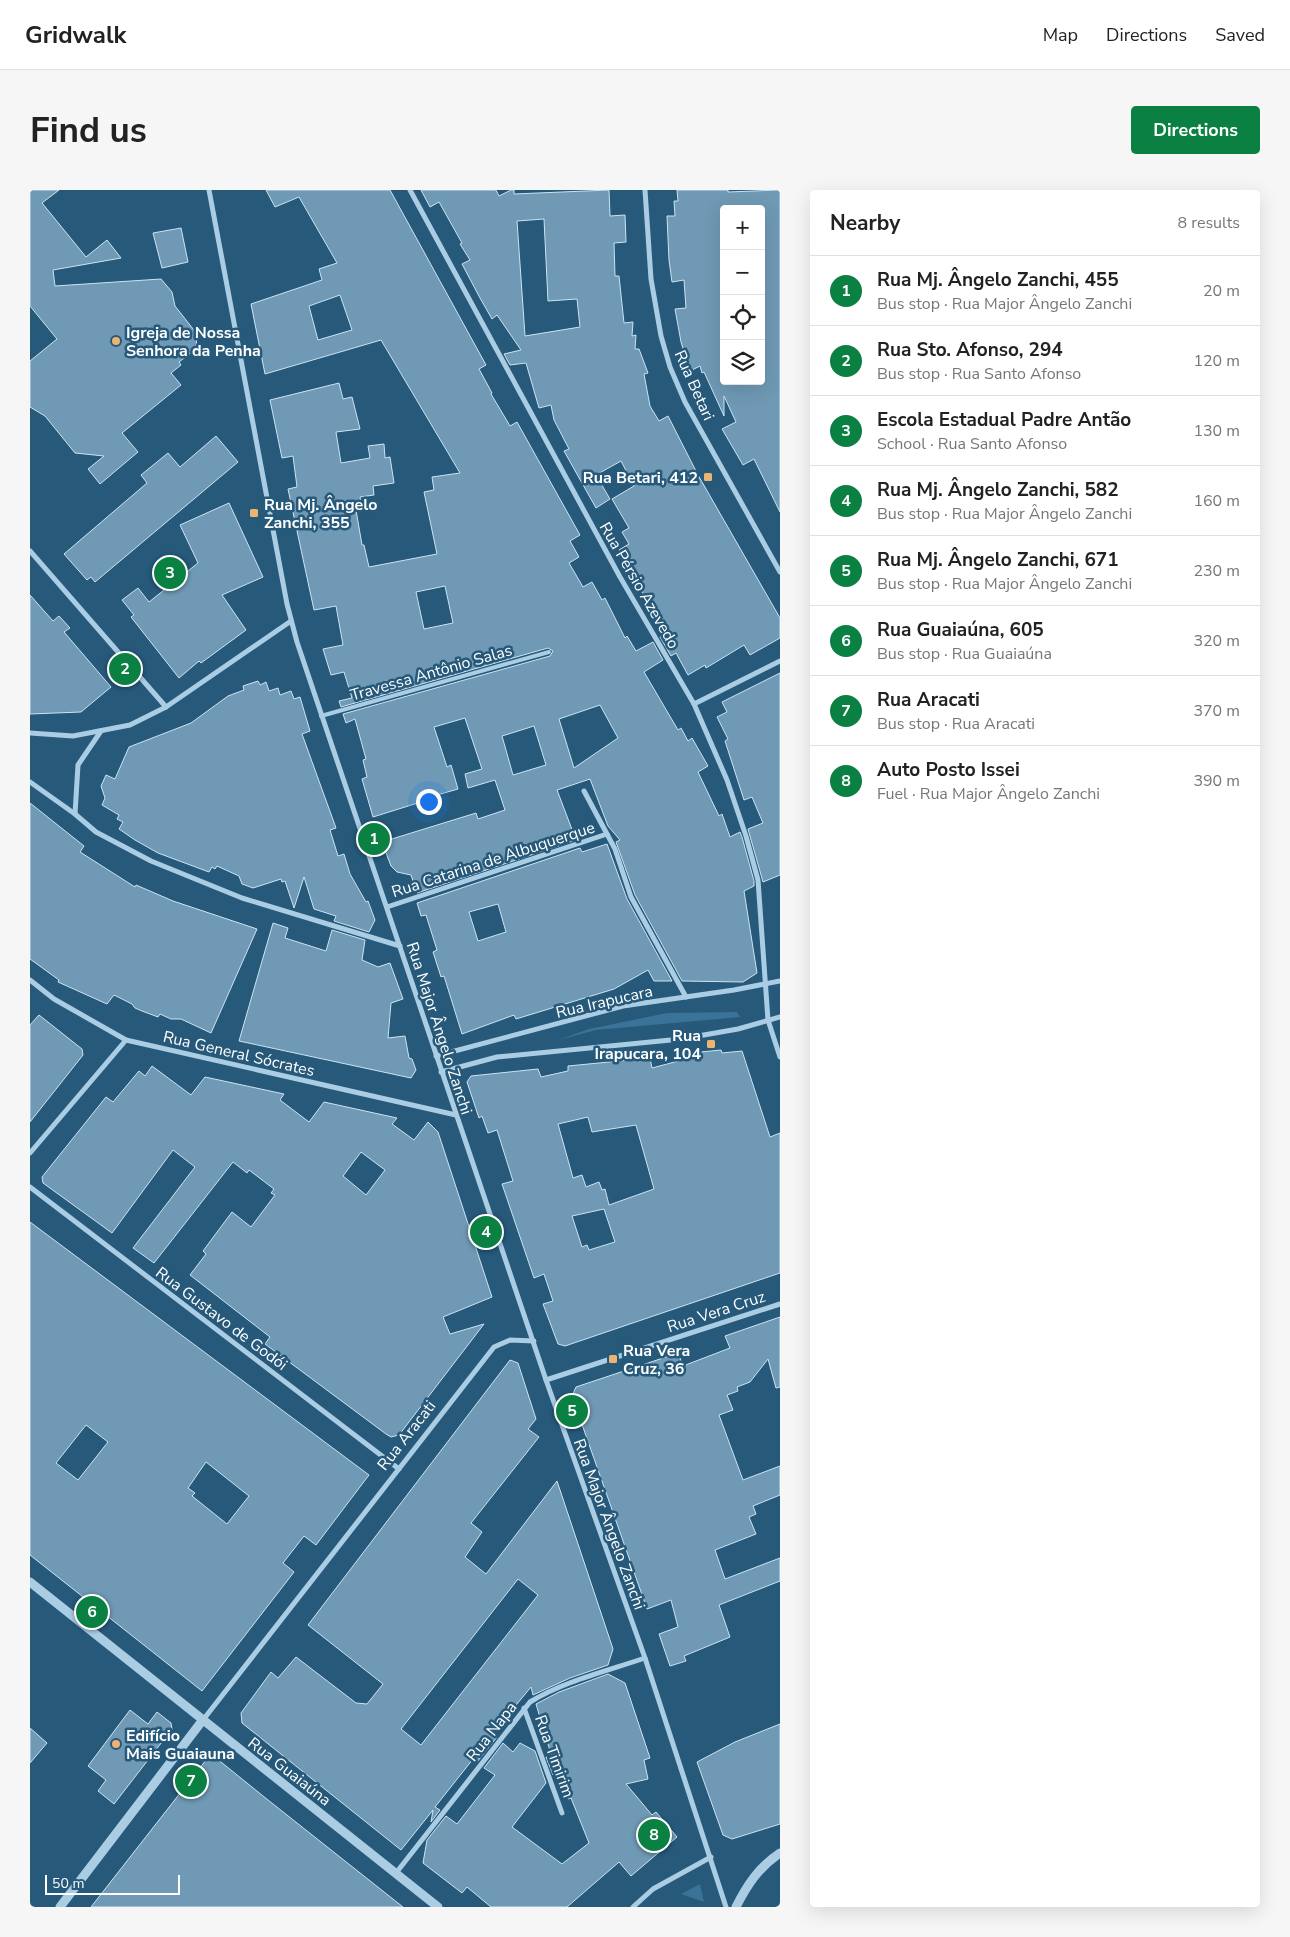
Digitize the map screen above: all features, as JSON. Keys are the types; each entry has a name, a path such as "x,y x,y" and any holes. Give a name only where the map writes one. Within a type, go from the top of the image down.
{"street":[{"name":"Rua Major Ângelo Zanchi","path":"209,190 291,621 321,716 546,1380 645,1658 726,1907"},
{"name":"Rua Pérsio Azevedo","path":"410,190 620,576 694,704 727,780 755,871 768,1020 780,1057"},
{"name":"Rua Betari","path":"645,190 651,279 661,336 670,367 685,402 780,572"},
{"path":"30,550 166,707"},
{"path":"30,733 74,736 130,725 166,707 291,621"},
{"path":"694,704 780,660"},
{"path":"76,814 78,765 101,732"},
{"path":"30,782 76,814 96,832 160,865 242,898 400,946"},
{"path":"584,791 615,849 631,897 686,997"},
{"name":"Rua Catarina de Albuquerque","path":"387,907 606,834"},
{"name":"Rua General Sócrates","path":"30,980 54,999 126,1040 456,1116"},
{"name":"Rua Irapucara","path":"436,1056 624,1006 780,981"},
{"path":"441,1072 497,1057 680,1040 738,1029 780,1018"},
{"path":"30,1153 126,1040"},
{"name":"Rua Gustavo de Godói","path":"30,1187 399,1469"},
{"name":"Rua Vera Cruz","path":"546,1380 780,1304"},
{"name":"Rua Aracati","path":"60,1907 202,1721 494,1347 510,1340 534,1341"},
{"name":"Rua Guaiaúna","path":"30,1582 202,1721 438,1907"},
{"name":"Rua Napa","path":"396,1873 524,1708 541,1695 645,1658"},
{"name":"Rua Timirim","path":"524,1708 562,1813"},
{"path":"736,1907 744,1890 765,1863 780,1853"},
{"path":"633,1907 653,1889 711,1857"}],"lane":[{"name":"Travessa Antônio Salas","path":"321,716 549,652"}],"shaded area":[{"path":"737,1012 740,1017 596,1030 555,1041 589,1029 667,1013"},
{"path":"700,1884 704,1902 681,1894"}],"building":[{"path":"30,190 59,190 42,203 86,257 107,240 121,258 53,270 55,286 161,279 172,292 175,306 197,334 196,349 179,362 181,365 171,373 181,385 122,433 138,452 100,484 88,469 104,456 75,453 45,416 30,407 30,361 57,339 30,306"},
{"path":"266,190 390,190 486,365 479,369 491,394 510,426 517,422 580,535 570,541 579,557 569,563 583,587 592,582 602,600 605,598 625,638 627,636 636,651 653,642 663,660 644,672 678,730 681,728 688,741 692,738 708,766 698,772 719,816 722,814 730,837 740,832 754,881 754,886 744,891 757,973 743,982 682,981 635,895 616,842 620,840 608,826 590,779 557,790 576,840 417,893 411,875 397,872 391,866 382,842 476,813 478,819 505,810 495,780 468,788 465,774 482,769 465,718 434,727 447,767 451,765 458,789 373,817 362,779 367,777 363,760 366,759 355,719 346,723 343,714 550,656 553,651 548,648 341,707 339,701 352,698 344,672 331,675 323,649 343,645 336,606 314,610 288,489 297,487 293,456 282,458 270,400 339,383 343,399 352,397 360,429 336,432 341,463 370,458 368,446 384,444 385,458 390,457 394,483 373,486 374,495 360,497 362,509 356,510 362,545 364,545 369,567 437,554 424,492 434,490 432,477 460,473 381,340 265,374 251,304 322,280 319,269 337,263 299,197 275,207","holes":["340,295 352,330 318,340 309,306","445,586 453,623 424,629 416,592","600,705 618,738 574,768 559,719","534,726 546,765 513,775 502,736"]},
{"path":"421,190 496,190 499,196 511,190 514,190 514,194 609,190 610,216 625,215 626,242 614,243 615,276 619,276 624,323 633,322 632,336 636,335 635,349 639,349 648,373 644,374 650,406 659,421 668,416 698,475 780,618 780,638 750,655 744,645 706,668 705,665 688,675 676,653 671,656 660,637 665,634 619,550 629,544 622,532 629,528 612,499 634,486 621,461 596,475 610,499 596,508 564,451 569,449 554,420 551,405 539,408 526,363 510,365 504,354 521,350 497,315 492,319 480,298 462,264 470,260 460,244 462,243 439,202 430,207","holes":["544,219 548,301 577,299 580,327 525,336 517,221"]},
{"path":"677,190 728,190 728,192 780,190 780,512 754,459 743,465 722,429 736,422 724,396 724,416 700,366 690,371 681,342 675,309 686,308 684,280 672,282 669,260 667,216 675,216 674,201 678,201"},
{"path":"181,228 188,262 162,268 153,233"},
{"path":"216,436 238,462 95,582 91,577 87,580 64,554 147,483 141,475 168,453 180,467"},
{"path":"229,503 263,577 222,595 246,630 201,663 199,661 179,678 131,617 134,615 122,600 138,588 149,602 198,563 180,525"},
{"path":"30,595 53,621 59,616 70,628 64,632 111,687 81,712 30,714"},
{"path":"780,673 780,875 763,882 748,829 763,823 752,797 744,800 725,741 728,739 717,717 727,712 722,702"},
{"path":"258,681 260,685 266,682 269,691 278,688 280,695 291,691 294,699 300,697 310,731 302,734 336,828 330,830 338,856 344,854 350,874 366,902 368,901 375,920 369,932 334,921 336,916 314,909 304,877 294,908 285,881 282,882 281,879 253,888 242,884 239,876 217,866 215,869 212,867 209,872 158,853 119,829 123,822 117,819 119,815 102,805 105,798 101,786 106,775 115,779 129,747 191,723 228,696 244,690 243,686"},
{"path":"30,803 84,846 80,852 135,887 136,885 173,901 257,929 211,1033 181,1019 171,1019 160,1014 158,1017 142,1011 114,995 107,1004 58,982 59,980 30,959"},
{"path":"607,844 627,899 672,981 654,981 648,970 614,989 516,1019 514,1015 462,1034 444,976 441,977 433,952 437,950 426,915 421,916 417,903 580,848 582,852","holes":["498,904 506,932 478,941 469,912"]},
{"path":"273,923 288,928 285,938 326,951 332,930 365,940 362,960 378,967 390,963 403,999 391,1003 388,1038 405,1036 409,1058 412,1059 416,1070 411,1078 239,1041"},
{"path":"39,1015 82,1049 83,1055 30,1122 30,1025"},
{"path":"721,1050 722,1053 742,1051 770,1137 780,1133 780,1273 565,1346 558,1344 543,1304 553,1301 544,1274 534,1278 502,1184 513,1181 497,1130 488,1133 482,1116 479,1118 467,1082 471,1076 538,1069 541,1077 568,1071 568,1066 650,1058 652,1068 682,1060 680,1054","holes":["588,1117 592,1132 636,1125 654,1189 609,1205 605,1189 602,1190 599,1182 586,1187 582,1175 573,1178 558,1124","604,1209 615,1242 589,1250 587,1245 582,1247 572,1216"]},
{"path":"152,1066 191,1095 205,1077 284,1094 280,1100 309,1122 324,1102 397,1118 392,1124 414,1140 428,1122 438,1132 492,1297 443,1317 450,1334 484,1324 399,1435 391,1437 386,1434 265,1344 270,1337 190,1275 206,1254 203,1251 232,1212 251,1227 275,1195 271,1193 274,1189 249,1170 247,1173 233,1162 154,1263 133,1248 195,1167 173,1150 112,1233 43,1183 42,1177 106,1097 113,1102 139,1071 145,1076","holes":["361,1152 385,1170 366,1195 343,1176"]},
{"path":"30,1222 369,1475 316,1545 304,1536 283,1563 294,1572 202,1691 30,1555","holes":["86,1425 108,1442 78,1480 56,1463","206,1462 249,1496 227,1524 192,1496 195,1493 188,1488"]},
{"path":"780,1317 780,1387 776,1388 768,1359 750,1382 737,1387 738,1391 727,1395 733,1410 719,1415 743,1480 780,1466 780,1495 753,1506 756,1514 749,1517 756,1534 715,1550 725,1579 780,1558 780,1581 719,1605 730,1637 684,1656 686,1661 670,1666 659,1634 678,1627 671,1600 647,1609 572,1396 576,1387 678,1353 683,1366 730,1348 725,1336"},
{"path":"510,1360 518,1363 536,1419 528,1429 539,1437 471,1523 482,1532 465,1557 486,1574 557,1481 613,1649 608,1665 570,1678 533,1695 531,1687 493,1733 497,1737 477,1762 473,1759 435,1807 440,1810 431,1822 433,1810 401,1850 242,1723 241,1713 271,1672 278,1678 296,1657 356,1703 367,1704 383,1684 308,1625","holes":["518,1579 538,1595 421,1745 401,1729"]},
{"path":"608,1674 625,1683 650,1758 644,1760 648,1779 626,1784 652,1815 656,1812 677,1837 631,1876 619,1862 567,1907 491,1907 467,1887 462,1893 423,1863 427,1840 446,1816 457,1824 495,1775 484,1768 503,1743 513,1752 520,1743 535,1751 546,1783 512,1827 562,1864 589,1843 571,1798 568,1799 558,1769 553,1775 546,1757 553,1761 536,1704 559,1692"},
{"path":"130,1710 148,1724 157,1712 171,1723 172,1729 114,1804 98,1791 106,1780 88,1766"},
{"path":"780,1724 780,1824 732,1839 723,1835 697,1762 735,1742"},
{"path":"30,1728 47,1743 30,1763"},
{"path":"216,1758 403,1907 91,1907 206,1760"}],"place":[{"name":"Igreja de Nossa Senhora da Penha","path":"116,341"},
{"name":"Rua Betari, 412","path":"708,477"},
{"name":"Rua Mj. Ângelo Zanchi, 355","path":"254,513"},
{"name":"Escola Estadual Padre Antão","path":"170,573"},
{"name":"Rua Sto. Afonso, 294","path":"125,669"},
{"name":"Rua Mj. Ângelo Zanchi, 455","path":"374,839"},
{"name":"Rua Irapucara, 104","path":"711,1044"},
{"name":"Rua Mj. Ângelo Zanchi, 582","path":"486,1232"},
{"name":"Rua Vera Cruz, 36","path":"613,1359"},
{"name":"Rua Mj. Ângelo Zanchi, 671","path":"572,1411"},
{"name":"Rua Guaiaúna, 605","path":"92,1612"},
{"name":"Edifício Mais Guaiauna","path":"116,1744"},
{"name":"Rua Aracati","path":"191,1781"},
{"name":"Auto Posto Issei","path":"654,1835"}]}
